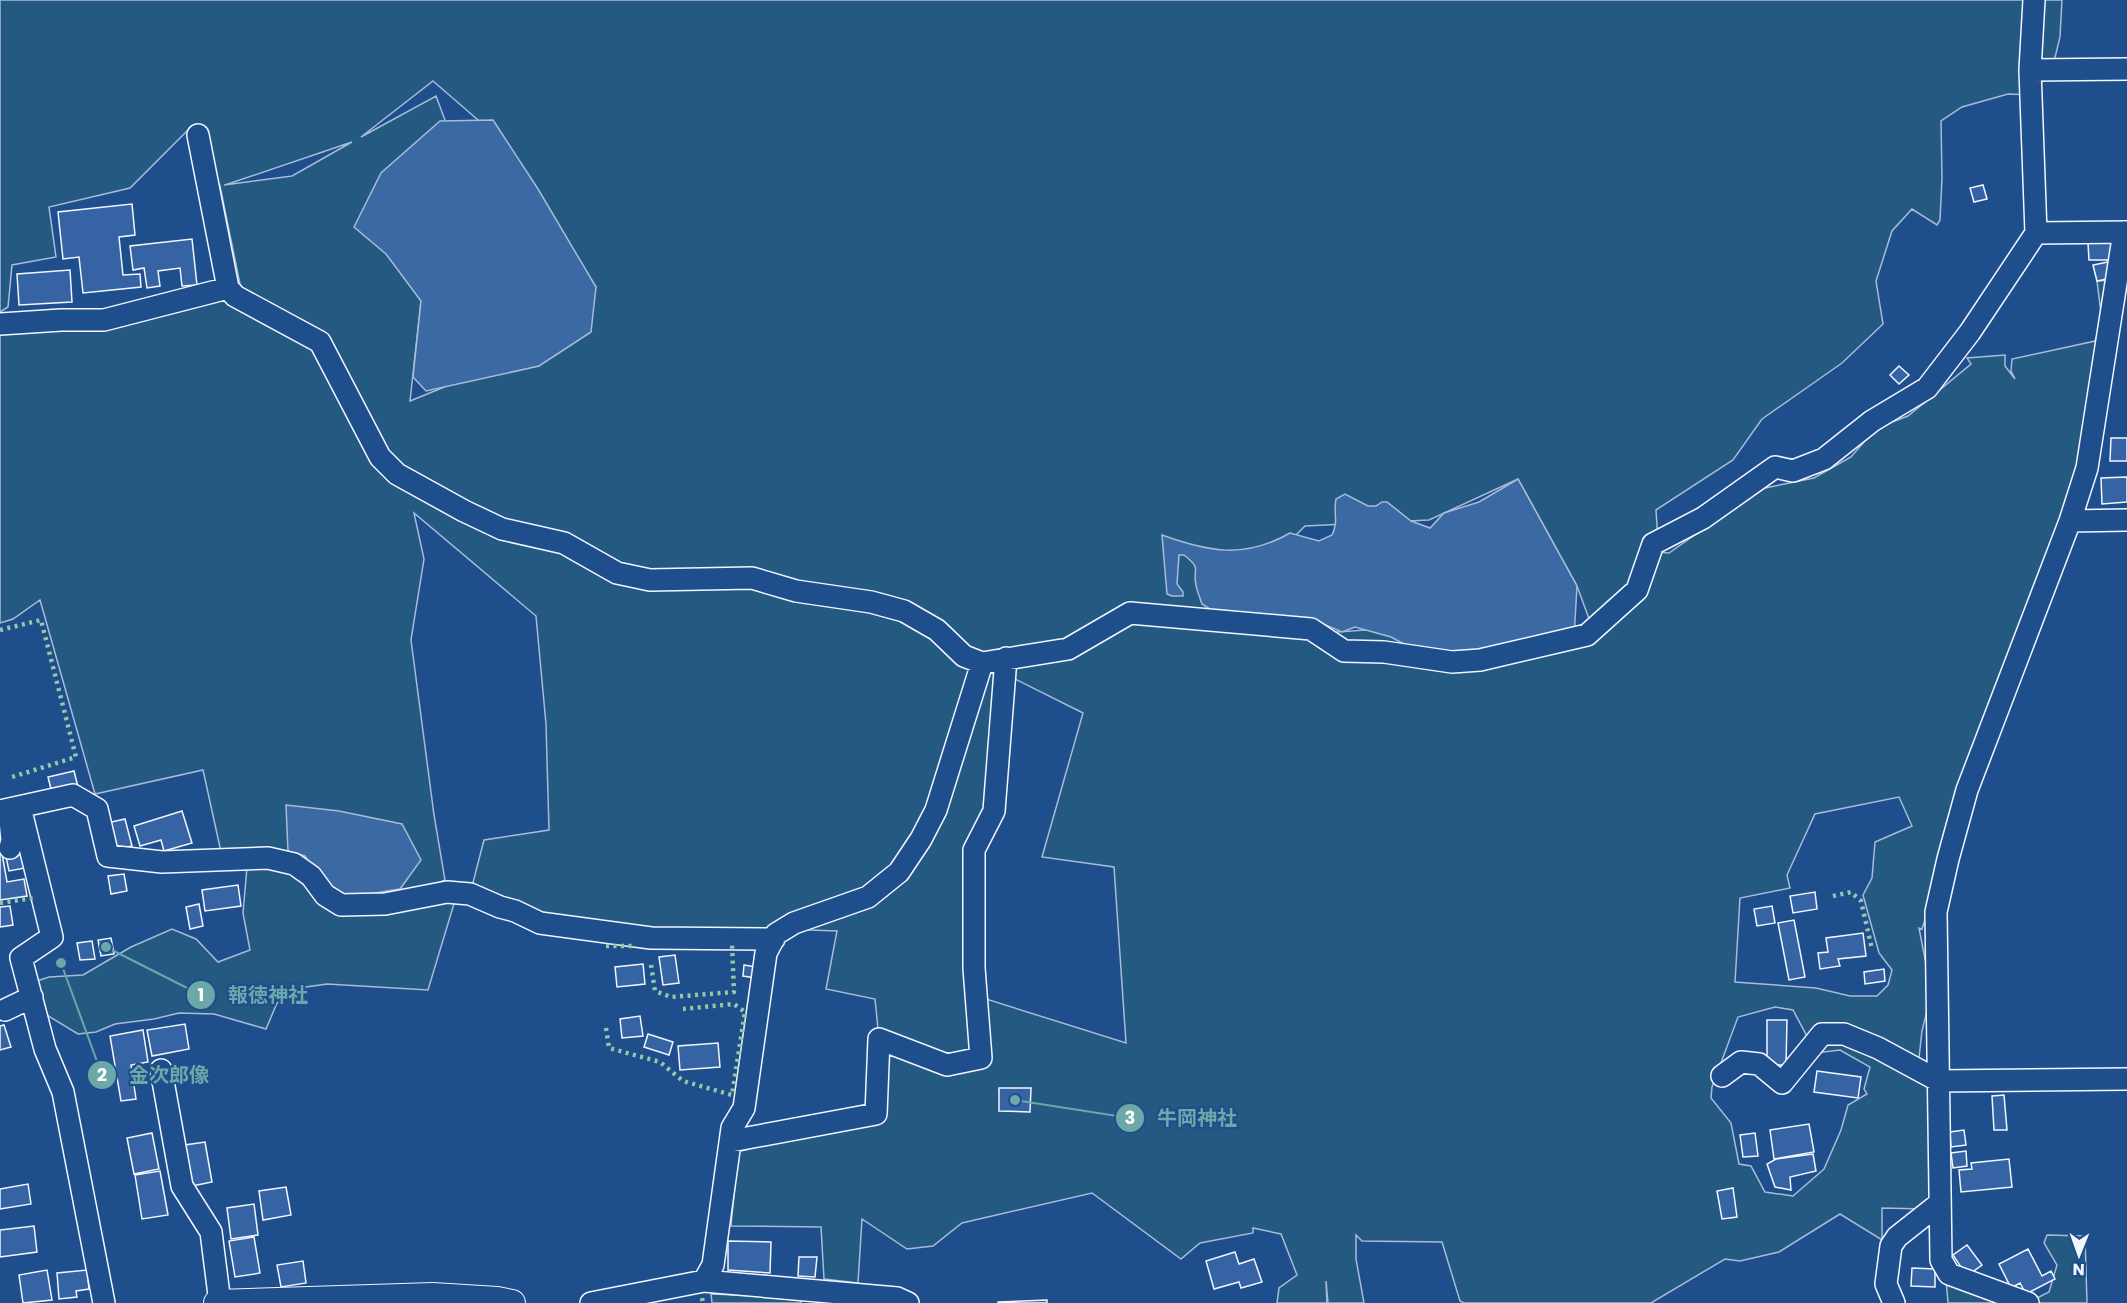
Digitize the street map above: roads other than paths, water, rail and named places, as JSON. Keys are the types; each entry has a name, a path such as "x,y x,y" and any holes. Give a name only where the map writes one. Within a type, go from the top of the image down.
{"main road":[{"path":"219,1303 433,1296 500,1302"}],"street":[{"path":"198,135 228,288 235,296 320,342 380,457 397,474 464,512 502,529 564,543 617,573 650,580 752,578 796,591 871,602 904,611 937,630 964,656 982,663 1068,649 1130,613 1311,629 1344,651 1384,652 1452,662 1480,660 1587,635 1637,590 1653,544 1703,518 1775,467 1793,471 1824,459 1872,421 1927,388 1970,332 2036,233 2030,70 2034,0"},
{"path":"2030,70 2127,69"},
{"path":"2028,1303 1949,1275 1941,1260 1936,912 1967,790 2070,521 2087,468 2126,232 2036,233"},
{"path":"0,324 104,320 228,288"},
{"path":"2070,521 2127,520"},
{"path":"731,1141 876,1114 879,1039 947,1065 981,1058 974,968 974,850 994,811 1006,658"},
{"path":"704,1281 714,1265 732,1128 744,1108 766,953 776,934 794,923 868,897 899,872 921,839 936,810 982,663"},
{"path":"9,809 73,795 97,809 108,856 162,862 268,858 294,864 311,876 325,896 341,905 384,904 447,892 470,894 540,923 651,938 774,939"},
{"path":"9,809 12,840 10,848"},
{"path":"9,809 52,938 21,958 45,1049 63,1092 104,1303"},
{"path":"5,1010 32,997"},
{"path":"1722,1076 1741,1062 1759,1065 1782,1083 1822,1034 1844,1034 1878,1048 1939,1081 2127,1079"},
{"path":"161,1071 182,1186 210,1232 219,1303"},
{"path":"1894,1303 1886,1284 1891,1246 1898,1237 1940,1203"},
{"path":"591,1303 704,1281 897,1298 908,1303"}],"place":[{"name":"報徳神社","path":"106,947"},
{"name":"金次郎像","path":"61,963"},
{"name":"牛岡神社","path":"1015,1100"}]}
